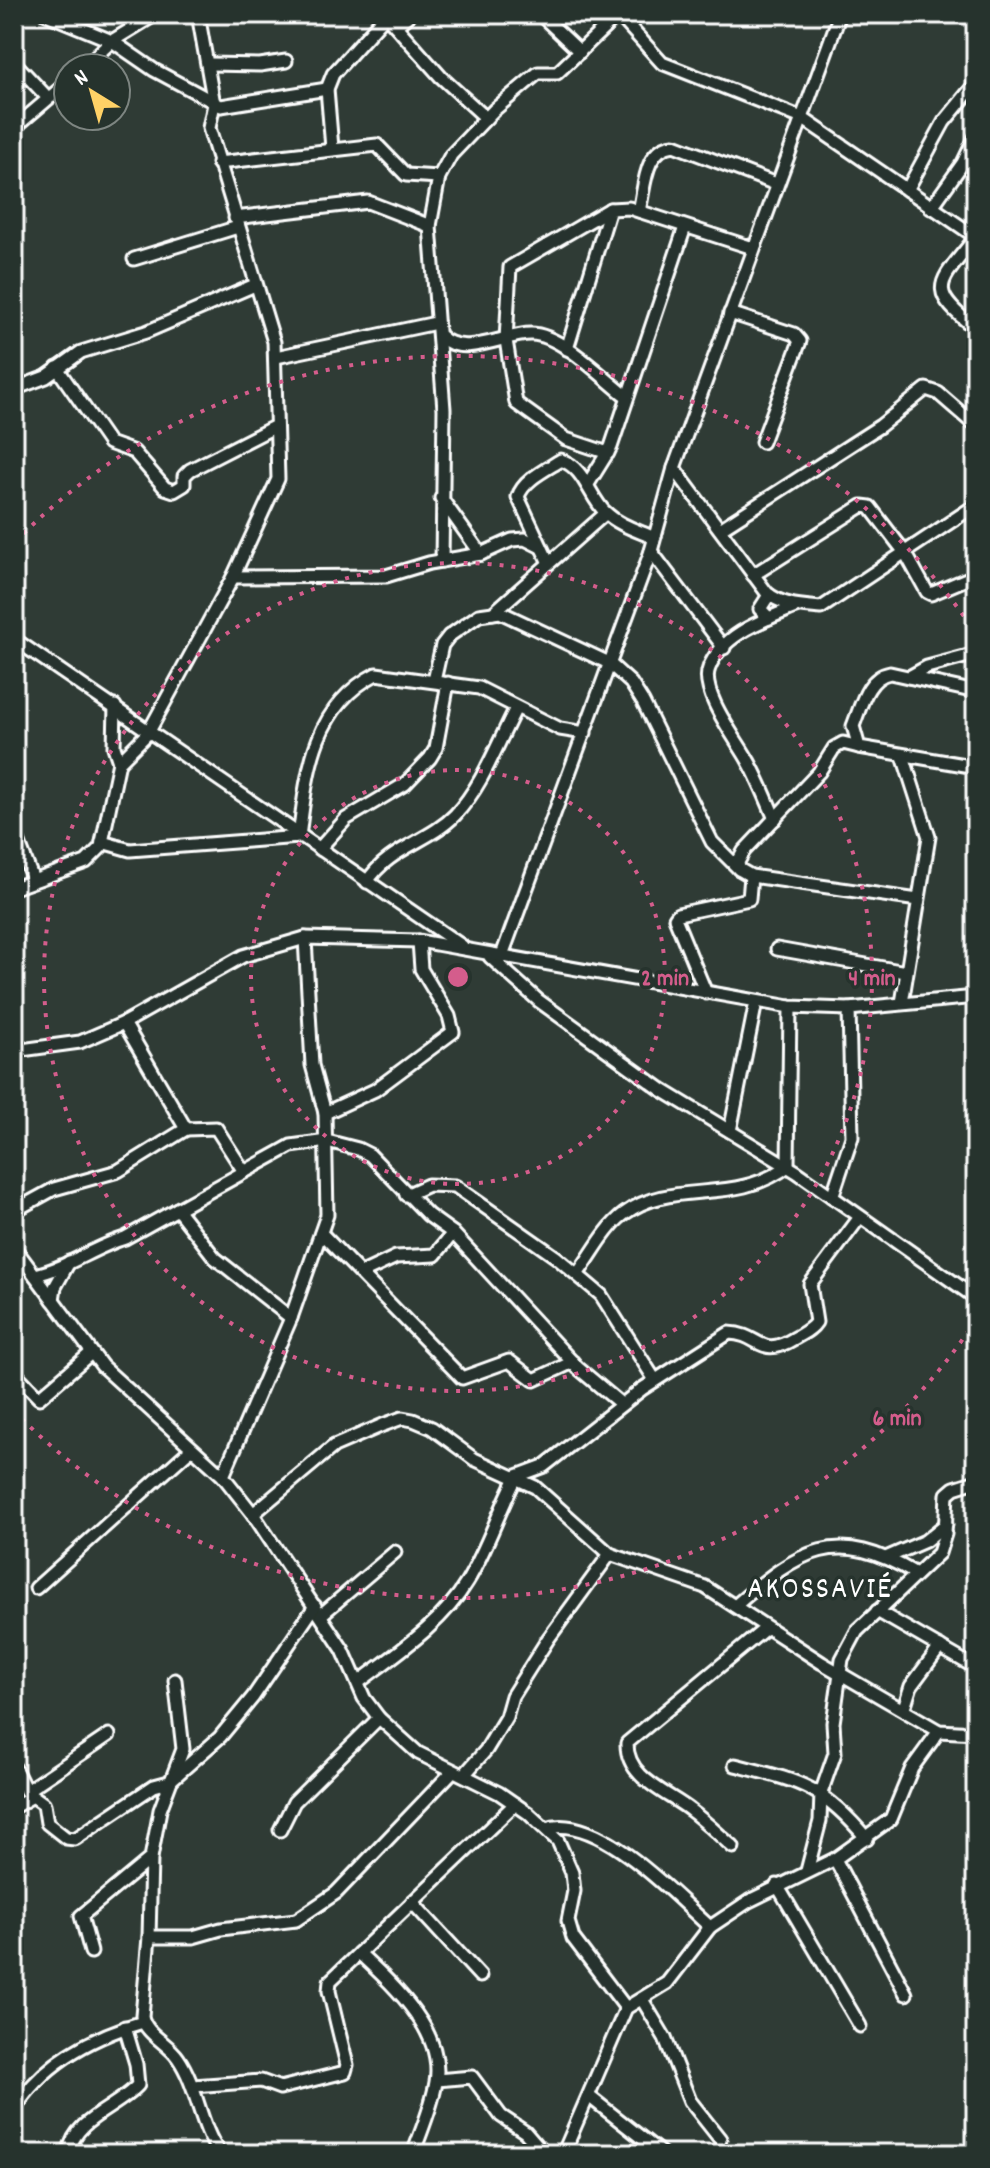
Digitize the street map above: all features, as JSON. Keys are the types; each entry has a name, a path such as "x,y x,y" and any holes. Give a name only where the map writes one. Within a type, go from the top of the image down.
{"street":[{"path":"46,14 112,41 214,104 225,106 327,89"},
{"path":"100,52 112,41 156,14"},
{"path":"119,762 148,733 233,577 278,479 274,427 276,357 209,128 214,104 210,64 198,14"},
{"path":"396,26 410,14"},
{"path":"540,14 580,52"},
{"path":"442,561 441,498 445,463 440,336 436,323 430,226 439,177 451,155 486,118 538,73 557,73 618,14 662,63 802,118 976,237 947,274 942,295 947,307 976,329"},
{"path":"501,958 651,551 652,537 674,468 840,14"},
{"path":"958,14 976,16"},
{"path":"332,148 327,89 338,67 386,15 441,77 486,118"},
{"path":"210,64 260,65 286,61"},
{"path":"14,62 48,98"},
{"path":"907,190 944,122 976,83"},
{"path":"14,128 52,95"},
{"path":"931,208 963,163 976,136"},
{"path":"218,163 377,145 406,175 439,177"},
{"path":"639,211 652,155 662,146 674,145 776,184"},
{"path":"134,259 236,222 368,202 430,226"},
{"path":"608,453 566,439 516,403 506,340 510,267 610,209 639,211 753,248"},
{"path":"567,349 610,209"},
{"path":"588,484 608,453 625,395 685,227"},
{"path":"14,389 46,377 81,352 146,332 255,285"},
{"path":"730,313 794,334 800,341 762,442"},
{"path":"276,357 436,323"},
{"path":"440,336 454,344 506,340 535,334 567,349 625,395"},
{"path":"57,368 109,443 134,452 165,488 174,491 184,485 184,476 190,470 274,427"},
{"path":"720,529 880,426 926,389 938,393 976,426"},
{"path":"548,561 519,503 520,491 561,460 588,484 591,496 606,513 652,537"},
{"path":"674,468 769,595 798,606 821,608 976,505"},
{"path":"441,498 481,554"},
{"path":"753,575 862,506 870,507 906,554 927,592 931,594 976,575"},
{"path":"493,613 548,561 606,513"},
{"path":"233,577 386,576 481,554 519,539 541,547"},
{"path":"651,551 724,648"},
{"path":"769,595 760,609 769,618"},
{"path":"775,819 750,763 717,709 708,684 709,667 737,635 798,606"},
{"path":"434,681 442,645 449,636 468,621 500,612 609,663 631,683 712,842 739,869 751,876 918,900"},
{"path":"14,639 466,949"},
{"path":"909,677 927,667 976,654"},
{"path":"859,747 853,726 873,680 890,673 976,692"},
{"path":"299,837 311,752 330,714 362,681 376,674 479,688 560,729 585,733"},
{"path":"319,849 346,819 405,784 430,758 436,748 448,683"},
{"path":"14,888 95,856 102,842 119,762 114,747 115,706"},
{"path":"367,882 404,847 453,817 485,773 516,708"},
{"path":"739,869 738,862 744,851 819,772 834,748 843,743 976,767"},
{"path":"902,1003 929,837 903,756"},
{"path":"14,830 33,880"},
{"path":"102,842 130,850 299,837"},
{"path":"706,993 675,918 678,914 749,899 751,876"},
{"path":"223,1476 291,1318 327,1215 325,1113 312,1065 305,938"},
{"path":"14,1051 80,1042 124,1023 243,956 305,938 419,941 790,1007 849,1009 976,997"},
{"path":"325,1113 375,1090 453,1032 449,1016 421,969 419,941"},
{"path":"777,949 906,972"},
{"path":"487,954 539,1001 662,1090 788,1166 976,1298"},
{"path":"730,1131 756,1002"},
{"path":"788,1166 790,1007"},
{"path":"832,1197 852,1137 849,1009"},
{"path":"124,1023 186,1129"},
{"path":"14,1211 54,1189 118,1171 186,1129 216,1128 243,1170"},
{"path":"35,1275 69,1262 105,1242 125,1238 291,1146 327,1141 370,1155 406,1195 453,1233 573,1362 621,1404"},
{"path":"578,1273 621,1215 638,1205 659,1198 746,1188 770,1180 788,1166"},
{"path":"406,1195 428,1185 455,1186 578,1273 601,1295 619,1319 655,1380"},
{"path":"177,1209 215,1258 291,1318"},
{"path":"359,1682 425,1631 454,1601 474,1568 517,1476 544,1466 621,1404 729,1333 744,1336 766,1348 779,1348 812,1328 816,1322 810,1284 860,1217"},
{"path":"321,1233 462,1378 509,1361 534,1380 573,1362"},
{"path":"362,1273 396,1257 435,1255 453,1233"},
{"path":"14,1247 91,1353 131,1396 223,1476 253,1514 318,1610 359,1682 364,1698 379,1718 405,1744 515,1804 558,1841 572,1873 574,1891 568,1921 573,1938 626,2008"},
{"path":"53,1300 55,1287 69,1262"},
{"path":"14,1372 39,1398 91,1353"},
{"path":"253,1514 334,1446 402,1418 432,1428 491,1469 517,1476 557,1503 610,1554 705,1587 766,1628 939,1731 976,1733"},
{"path":"36,1588 191,1449"},
{"path":"807,1871 820,1821 821,1793 835,1753 833,1723 840,1673 849,1643 877,1611 939,1553 946,1524 947,1494 954,1488 976,1481"},
{"path":"888,1557 925,1541 946,1524"},
{"path":"735,1606 767,1578 824,1548 865,1549 888,1557 916,1574"},
{"path":"14,1767 29,1794 44,1804 47,1823 55,1831 75,1839 154,1786 169,1782 239,1716 318,1610 395,1552"},
{"path":"149,1937 193,1937 249,1924 282,1924 296,1920 336,1893 458,1773 486,1750 502,1725 512,1696 548,1639 610,1554"},
{"path":"877,1611 976,1668"},
{"path":"733,1847 688,1808 648,1782 627,1752 627,1743 766,1628"},
{"path":"904,1708 911,1686 940,1647"},
{"path":"175,1680 183,1749 169,1782 151,1858 143,2022 176,2055 193,2086 211,2142 220,2154"},
{"path":"280,1830 294,1802 379,1718"},
{"path":"566,2153 626,2008 643,2001 667,1983 710,1927 777,1885 835,1859 891,1819 912,1768 939,1731"},
{"path":"14,1807 109,1735"},
{"path":"735,1765 780,1776 821,1793 840,1807 867,1839"},
{"path":"193,2086 261,2081 280,2088 343,2074 347,2065 329,1991 336,1973 515,1804"},
{"path":"546,1829 563,1825 578,1828 636,1861 710,1927"},
{"path":"91,1952 81,1916 151,1858"},
{"path":"835,1859 906,1994"},
{"path":"777,1885 860,2026"},
{"path":"412,1902 480,1976"},
{"path":"359,1953 423,2025 432,2042 437,2080 413,2154"},
{"path":"643,2001 665,2038 690,2101 720,2139"},
{"path":"14,2110 47,2072 75,2049 103,2034 143,2022"},
{"path":"69,2152 70,2141 78,2130 138,2085 139,2078 125,2027"},
{"path":"437,2080 472,2077 501,2116 525,2132 544,2154"},
{"path":"590,2097 662,2154"}],"district":[{"name":"AKOSSAVIÉ","path":"820,1591"}]}
